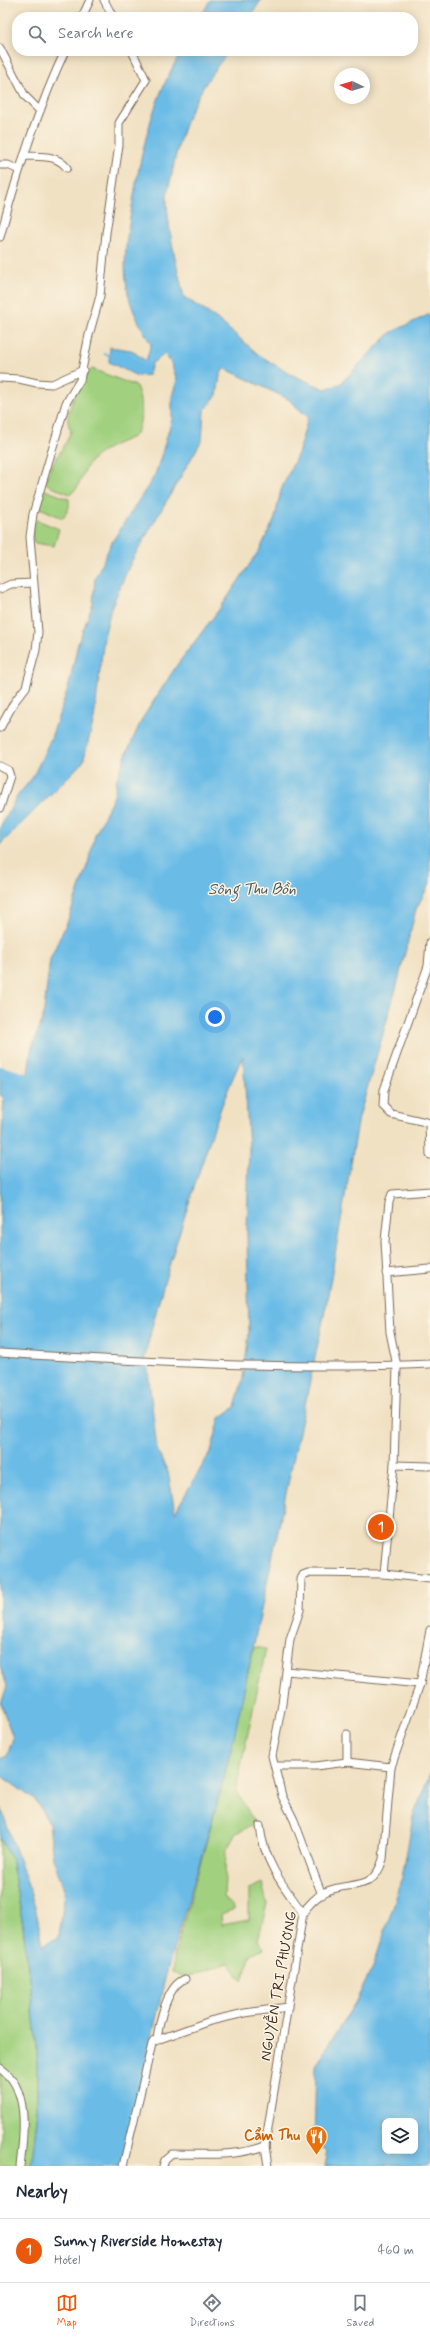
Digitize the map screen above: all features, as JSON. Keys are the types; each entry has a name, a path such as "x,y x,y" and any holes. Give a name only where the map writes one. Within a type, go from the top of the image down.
{"street":[{"path":"84,12 90,0"},
{"path":"104,0 110,12"},
{"path":"0,48 25,96 40,110"},
{"path":"0,237 19,170 40,110 63,56"},
{"path":"0,728 15,701 26,687 36,650 38,632 30,537 38,493 66,403 76,388 83,370 89,335 100,296 106,233 119,146 119,123 146,80 134,56"},
{"path":"24,156 61,160 67,168"},
{"path":"0,165 8,165 19,170"},
{"path":"0,378 20,378 37,383 52,384 83,370"},
{"path":"0,589 11,584 33,583"},
{"path":"0,766 8,770 10,776 0,808"},
{"path":"430,942 428,966 384,1090 383,1100 383,1106 391,1114 429,1123 430,1155"},
{"path":"384,1574 394,1465 397,1366 390,1332 386,1273 385,1241 390,1196 397,1192 420,1193 430,1191"},
{"path":"386,1273 430,1269"},
{"path":"0,1353 147,1362 397,1366 430,1364"},
{"path":"394,1465 430,1466"},
{"path":"322,1895 294,1820 282,1796 272,1752 287,1671 290,1639 300,1610 299,1591 303,1575 384,1574 430,1579"},
{"name":"NGUYỄN TRI PHƯƠNG","path":"268,2166 265,2146 303,1913 308,1905 324,1892 366,1882 380,1870 383,1859 391,1768 420,1684 430,1630"},
{"path":"287,1671 420,1684"},
{"path":"347,1734 347,1762"},
{"path":"275,1766 316,1766 347,1762 391,1768"},
{"path":"260,1826 261,1844 272,1868 284,1888 303,1913"},
{"path":"157,2040 158,2026 171,1991 177,1982 185,1979"},
{"path":"123,2166 152,2044 157,2040 210,2021 245,2012 288,2007"},
{"path":"0,2068 20,2090 22,2149 20,2166"},
{"path":"163,2166 165,2160 172,2154 208,2155 252,2150 265,2146"}],"green space":[{"path":"92,369 136,386 141,405 139,427 133,437 108,448 92,460 79,485 70,494 51,487 45,482 71,431 68,416 72,402 84,379"},
{"path":"45,490 69,499 69,507 64,517 62,518 38,507 43,491"},
{"path":"37,520 59,529 54,546 34,543 32,536 34,523"},
{"path":"254,1647 266,1649 236,1789 255,1824 236,1833 226,1851 224,1897 235,1909 221,1914 222,1925 249,1920 249,1889 262,1883 267,1904 258,1940 264,1949 251,1955 242,1981 229,1963 187,1977 172,1973 175,1953 217,1804"},
{"path":"0,1838 11,1858 23,1925 37,2047 37,2120 31,2166 0,2166"}],"water":[{"path":"210,0 261,0 253,12 204,12"},
{"name":"Sông Thu Bồn","path":"179,56 225,56 199,94 192,108 180,139 168,192 167,204 170,227 184,297 217,319 259,355 290,374 325,389 340,384 390,333 430,314 430,883 416,909 397,985 359,1117 326,1306 234,1737 217,1804 165,1978 124,2166 31,2166 37,2120 37,2047 23,1925 11,1858 0,1838 0,1805 35,1906 43,1945 59,1937 65,1892 53,1858 49,1823 35,1800 0,1775 0,1759 7,1756 13,1738 1,1704 7,1686 0,1666 0,1165 4,1098 0,1095 0,1079 12,1082 28,1074 31,1050 43,1018 50,959 68,920 88,863 95,835 114,796 117,778 125,757 142,719 177,665 221,607 260,549 275,518 281,490 299,451 308,417 288,399 224,368 220,376 217,395 204,411 202,440 131,562 111,608 104,637 94,719 83,762 0,845 0,827 18,795 33,777 51,738 69,685 78,643 93,604 95,578 112,542 155,475 172,419 172,396 177,380 171,363 165,354 152,363 149,375 137,376 109,362 110,347 131,350 146,361 151,344 133,310 128,295 125,256 140,162 150,123 163,86","holes":["243,1056 249,1147 247,1233 249,1334 243,1378 235,1407 220,1418 211,1451 175,1512 168,1472 157,1450 147,1362 144,1361 162,1290 198,1175 213,1129"]},
{"path":"430,1774 430,2164 428,2166 324,2166 327,2151 314,2145 316,2064 355,2003 373,1967 401,1883 413,1817"}],"waterway":[{"path":"105,354 112,356"},
{"path":"0,1073 36,1083"}],"place":[{"name":"Sunny Riverside Homestay","path":"381,1527"},
{"name":"Cẩm Thu","path":"316,2156"}]}
